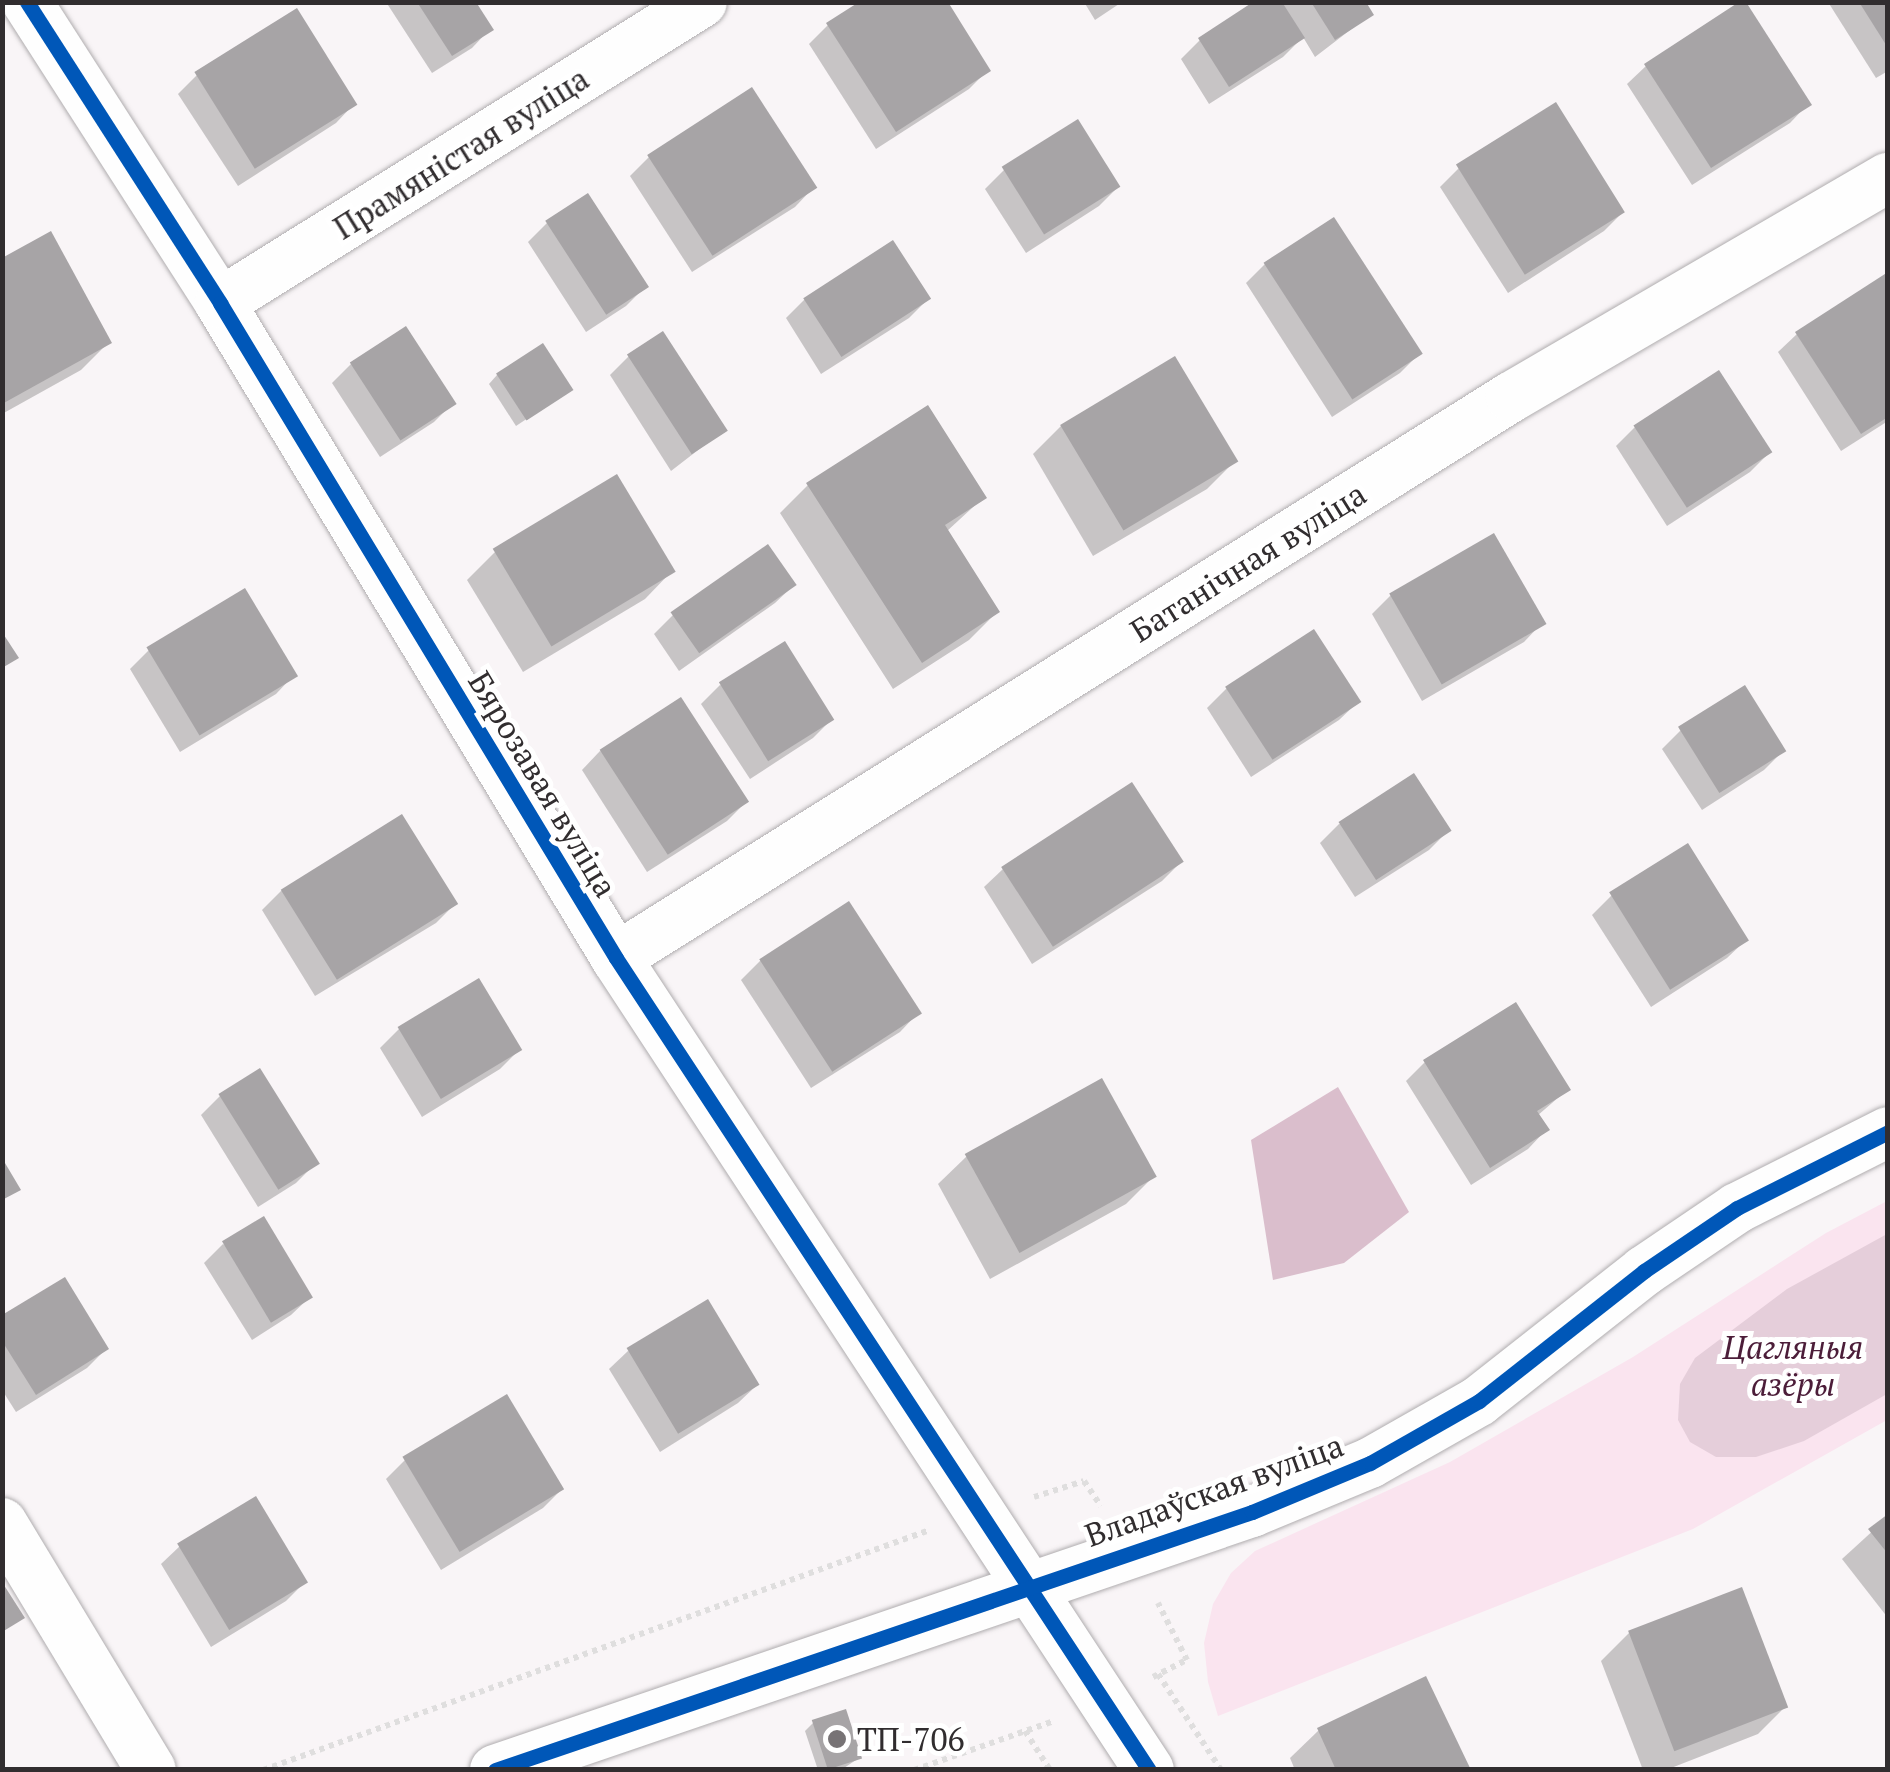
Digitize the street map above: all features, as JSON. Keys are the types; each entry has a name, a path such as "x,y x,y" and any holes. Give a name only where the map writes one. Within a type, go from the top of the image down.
{"street":[{"name":"Бярозавая вуліца","path":"27,2 220,304 616,958 1149,1770"},
{"name":"Прамяністая вуліца","path":"220,304 702,2"},
{"name":"Батанічная вуліца","path":"616,958 1511,397 1888,178"},
{"name":"Владаўская вуліца","path":"495,1770 1252,1512 1370,1463 1479,1402 1644,1271 1737,1208 1888,1132"},
{"path":"2,1523 151,1770"}],"path":[{"path":"1158,1674 1221,1770"},
{"path":"1025,1732 1050,1770"}],"green space":[{"name":"Цагляныя азёры","path":"1887,1201 1887,1420 1693,1529 1218,1716 1208,1682 1204,1643 1213,1604 1231,1573 1255,1551 1450,1462 1633,1357 1826,1233"},
{"path":"1887,1234 1887,1394 1804,1441 1756,1457 1716,1457 1690,1442 1678,1420 1680,1384 1695,1358 1787,1289"}],"shaded area":[{"path":"1338,1087 1409,1212 1344,1263 1273,1280 1251,1140"}],"building":[{"path":"417,2 476,2 494,30 452,56"},
{"path":"859,2 948,2 991,71 896,132 826,23"},
{"path":"1253,2 1282,2 1305,38 1229,87 1198,38"},
{"path":"1311,2 1366,2 1374,15 1335,40"},
{"path":"1739,2 1746,2 1812,105 1711,168 1644,64"},
{"path":"1859,2 1888,2 1888,48"},
{"path":"297,8 357,105 255,169 194,72"},
{"path":"752,87 817,188 713,256 647,155"},
{"path":"1556,102 1625,212 1525,275 1456,165"},
{"path":"1078,119 1120,187 1044,235 1002,167"},
{"path":"588,193 649,287 606,315 545,221"},
{"path":"1334,217 1423,354 1352,399 1264,263"},
{"path":"51,231 112,343 2,404 2,258"},
{"path":"893,240 931,299 841,357 803,298"},
{"path":"1888,272 1888,417 1861,434 1795,332"},
{"path":"406,326 457,404 400,440 350,362"},
{"path":"663,331 728,431 692,454 627,354"},
{"path":"543,343 573,390 527,420 496,373"},
{"path":"1175,356 1238,461 1123,530 1060,425"},
{"path":"1719,370 1772,452 1687,508 1633,426"},
{"path":"928,405 987,498 945,525 1000,612 922,663 806,483"},
{"path":"617,474 676,572 551,646 493,549"},
{"path":"1494,533 1546,624 1442,684 1389,594"},
{"path":"768,544 797,585 699,653 671,612"},
{"path":"245,588 298,676 199,736 146,647"},
{"path":"1314,629 1361,702 1272,760 1225,687"},
{"path":"2,632 19,658 2,668"},
{"path":"785,641 834,720 768,761 719,682"},
{"path":"1745,685 1786,751 1719,793 1678,727"},
{"path":"681,697 749,802 668,855 600,750"},
{"path":"1414,773 1452,831 1376,880 1339,822"},
{"path":"1132,782 1184,862 1053,947 1001,867"},
{"path":"402,814 458,904 337,980 281,890"},
{"path":"1688,843 1749,941 1670,990 1609,892"},
{"path":"849,901 922,1013 832,1072 759,959"},
{"path":"479,978 522,1050 441,1099 398,1027"},
{"path":"1516,1002 1571,1090 1537,1111 1550,1130 1490,1168 1423,1060"},
{"path":"260,1068 320,1164 278,1190 218,1094"},
{"path":"1102,1078 1157,1177 1019,1253 965,1154"},
{"path":"2,1158 21,1190 2,1200"},
{"path":"264,1216 313,1297 271,1323 222,1241"},
{"path":"65,1277 109,1349 36,1395 2,1341 2,1315"},
{"path":"708,1299 760,1385 678,1434 627,1348"},
{"path":"507,1394 564,1489 460,1552 402,1457"},
{"path":"256,1496 308,1583 229,1630 177,1543"},
{"path":"1888,1514 1888,1554 1868,1529"},
{"path":"2,1582 25,1618 2,1632"},
{"path":"1742,1587 1788,1707 1674,1751 1628,1631"},
{"path":"1426,1676 1471,1770 1336,1770 1317,1728"},
{"name":"ТП-706","path":"846,1709 862,1758 828,1770 812,1720"}],"cycle path":[{"path":"27,2 220,303 616,958 1149,1770"},
{"path":"495,1770 1252,1512 1370,1463 1479,1401 1644,1271 1737,1208 1888,1132"}],"place":[{"name":"ТП-706","path":"837,1739"}]}
